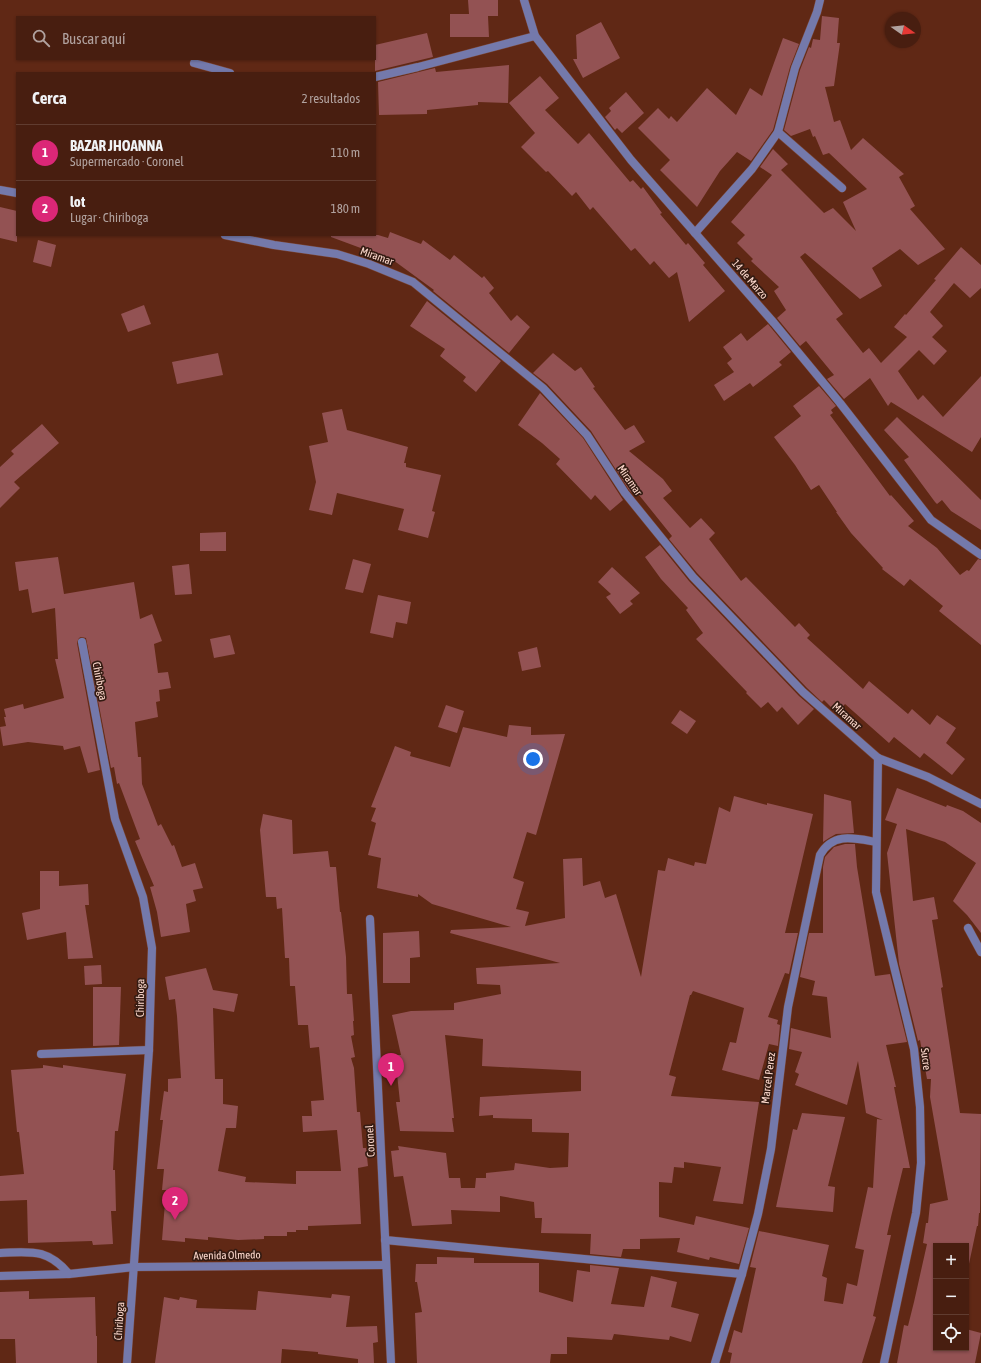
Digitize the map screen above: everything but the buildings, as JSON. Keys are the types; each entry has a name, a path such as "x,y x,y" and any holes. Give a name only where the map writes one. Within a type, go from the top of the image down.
{"street":[{"name":"14 de Marzo","path":"524,0 535,36 631,160 774,323 931,520 981,555"},
{"path":"695,233 752,169 778,132 795,68 817,12 820,0"},
{"path":"376,77 535,36"},
{"path":"194,63 226,72"},
{"path":"778,132 842,188"},
{"path":"0,190 16,193"},
{"name":"Miramar","path":"230,236 274,245 337,254 369,264 413,282 543,388 587,435 625,493 693,577 803,692 878,758 928,777 981,804"},
{"name":"Chiriboga","path":"82,642 115,819 144,897 152,948 149,1050 127,1363"},
{"name":"Sucre","path":"878,758 876,892 914,1049 920,1107 921,1163 916,1212 884,1363"},
{"name":"Marcel Perez","path":"714,1363 742,1274 758,1214 771,1149 788,1007 820,855 826,845 841,838 876,842"},
{"name":"Coronel","path":"370,919 391,1363"},
{"path":"968,928 981,952"},
{"path":"41,1054 149,1050"},
{"path":"385,1240 742,1274"},
{"path":"0,1254 33,1252 50,1257 60,1263 69,1274"},
{"name":"Avenida Olmedo","path":"0,1276 69,1274 134,1267 386,1264"}],"place":[{"name":"BAZAR JHOANNA","path":"391,1086"},
{"name":"lot","path":"175,1220"}]}
